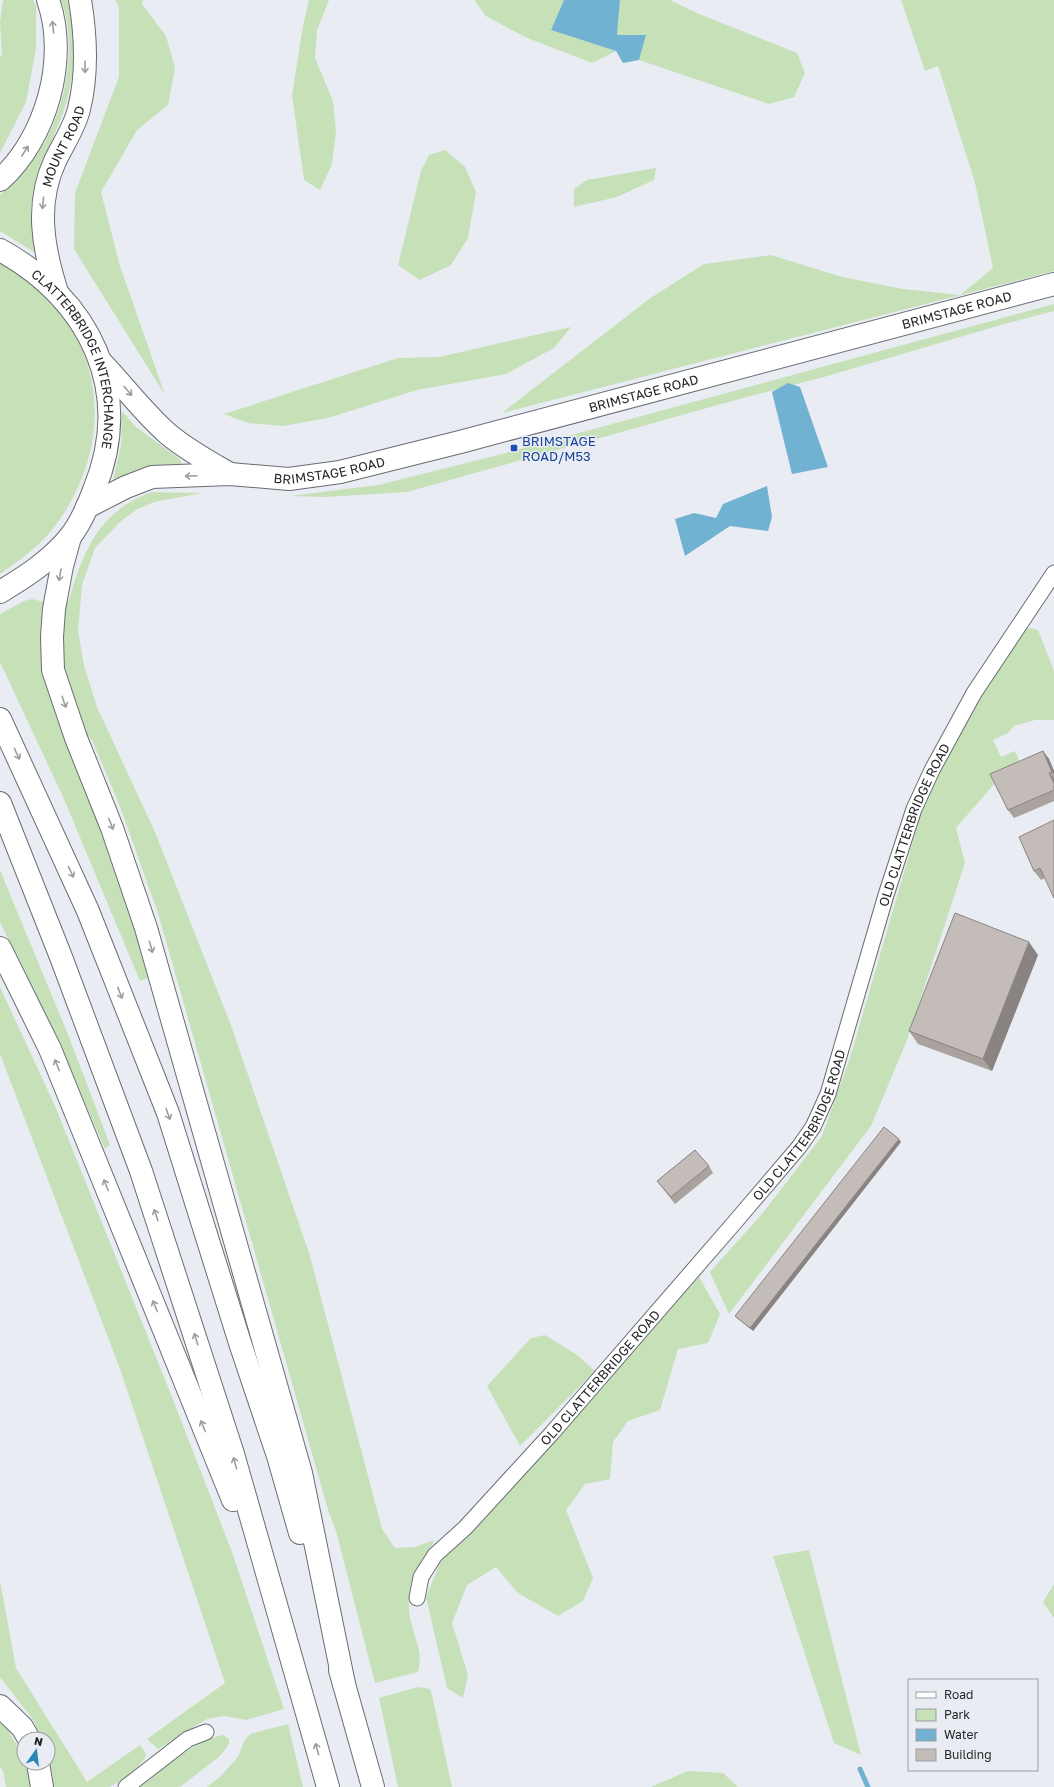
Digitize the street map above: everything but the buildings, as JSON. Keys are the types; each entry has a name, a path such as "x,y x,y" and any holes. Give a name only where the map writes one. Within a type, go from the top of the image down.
{"main road":[{"path":"0,180 25,152 39,127 48,103 55,65 53,23 48,0"},
{"name":"MOUNT ROAD","path":"56,292 48,259 42,213 47,180 79,110 84,81 85,31 80,0"},
{"name":"CLATTERBRIDGE INTERCHANGE","path":"0,250 21,261 56,292 79,319 102,362 109,404 109,431 106,458 87,507 70,537 46,561 22,579 0,592"},
{"name":"BRIMSTAGE ROAD","path":"87,507 126,487 152,477 230,474 289,479 340,472 460,442 1054,284"},
{"name":"BRIMSTAGE ROAD","path":"102,362 149,417 169,435 190,451 230,474"},
{"path":"70,537 62,566 54,609 52,637 53,670 76,738 112,828 146,928 301,1473 344,1684"},
{"path":"0,719 88,911 168,1113 241,1346 278,1456 373,1787"},
{"path":"0,803 61,957 141,1171 233,1454 328,1787"},
{"path":"0,948 50,1050 280,1618"},
{"path":"2,1705 24,1731"},
{"path":"39,1771 42,1787"}],"street":[{"name":"OLD CLATTERBRIDGE ROAD","path":"417,1598 421,1577 436,1555 465,1528 552,1433 799,1147 813,1127 828,1094 886,895 914,809 932,770 970,699 1054,573"},
{"path":"126,1787 188,1740 206,1732"}],"green space":[{"path":"3,0 33,0 36,6 36,48 26,102 0,153 0,57 2,55 0,22"},
{"path":"61,0 67,0 71,16 74,49 73,65 68,97 34,185 32,195 32,230 37,254 0,231 0,195 22,172 42,147 50,131 63,95 69,56 69,36"},
{"path":"115,0 143,0 142,4 166,36 175,68 168,105 137,130 101,192 120,266 165,395 74,249 75,193 119,77 119,8"},
{"path":"309,0 329,0 317,30 315,58 333,101 336,131 332,164 320,190 304,180 292,95 303,26"},
{"path":"474,0 564,0 551,30 616,51 592,63 525,37 486,16"},
{"path":"620,0 670,0 699,14 797,53 805,73 794,97 769,104 639,60 646,35 617,35"},
{"path":"901,0 1054,0 1054,271 502,413 649,299 704,264 771,255 842,277 903,289 960,295 993,268 975,183 938,66 925,71"},
{"path":"445,150 465,167 476,192 468,238 451,265 420,280 398,265 421,171 429,155"},
{"path":"656,168 654,180 617,197 574,207 574,189 587,180"},
{"path":"0,263 34,285 60,312 79,343 91,376 95,411 91,448 80,484 60,519 40,543 0,574"},
{"path":"1054,304 1054,311 824,377 750,396 407,492 326,497 290,496 378,485 498,455"},
{"path":"571,327 554,348 506,374 417,390 328,418 283,426 248,423 224,414 398,358 439,357"},
{"path":"122,411 136,427 181,460 181,466 134,471 113,481 121,445"},
{"path":"152,492 202,493 154,502 136,510 121,521 95,548 82,585 78,631 84,666 97,707 155,832 232,1028 310,1256 382,1529 395,1548 414,1547 435,1540 418,1569 409,1599 411,1622 420,1658 418,1672 375,1683 336,1531 329,1513 158,913 119,804 92,740 83,731 67,687 61,649 63,601 69,601 80,566 87,550 106,521 134,500"},
{"path":"32,599 44,602 41,626 41,649 45,684 98,813 150,977 140,981 64,799 0,662 0,614 24,601"},
{"path":"1031,628 1038,630 1054,671 1054,720 1035,720 1014,726 1008,733 993,740 1001,757 1015,751 1023,770 996,782 956,828 965,863 907,1040 871,1126 729,1314 710,1272 762,1214 822,1136 850,1058 920,817 934,780 989,678 1021,630"},
{"path":"0,870 69,1037 110,1145 105,1149 66,1059 0,922"},
{"path":"0,987 55,1106 170,1392 232,1552 284,1709 246,1720 224,1716 207,1719 158,1749 147,1739 225,1683 120,1369 0,1054"},
{"path":"699,1277 720,1314 708,1343 678,1349 660,1410 628,1421 613,1442 610,1479 585,1484 566,1510 593,1578 583,1601 558,1616 518,1593 496,1567 467,1585 452,1623 468,1675 463,1698 447,1688 426,1597 440,1563"},
{"path":"545,1335 577,1355 595,1371 520,1446 487,1386 531,1338"},
{"path":"809,1550 861,1755 834,1743 773,1556"},
{"path":"0,1581 16,1668 55,1731 38,1731 32,1718 0,1677"},
{"path":"1054,1584 1054,1618 1043,1602"},
{"path":"418,1687 430,1689 452,1787 398,1787 379,1698"},
{"path":"0,1720 6,1726 16,1744 16,1771 28,1771 32,1787 6,1787 3,1771 0,1767"},
{"path":"288,1724 303,1787 207,1787 220,1777 238,1757 245,1739 250,1734"},
{"path":"56,1732 87,1782 140,1745 146,1754 145,1758 136,1768 109,1787 53,1787 52,1771 56,1771"},
{"path":"223,1735 229,1739 229,1744 220,1756 180,1787 140,1787 190,1749 212,1738"},
{"path":"688,1771 723,1773 738,1787 651,1787"}],"water":[{"path":"564,0 620,0 617,35 646,35 639,60 623,63 616,51 551,30"},
{"path":"788,383 800,387 828,467 792,474 772,392"},
{"path":"767,486 772,517 768,531 730,526 685,556 675,519 694,513 716,518 723,504"}],"waterway":[{"path":"860,1769 868,1787"}],"place":[{"name":"BRIMSTAGE ROAD/M53","path":"514,448"}]}
